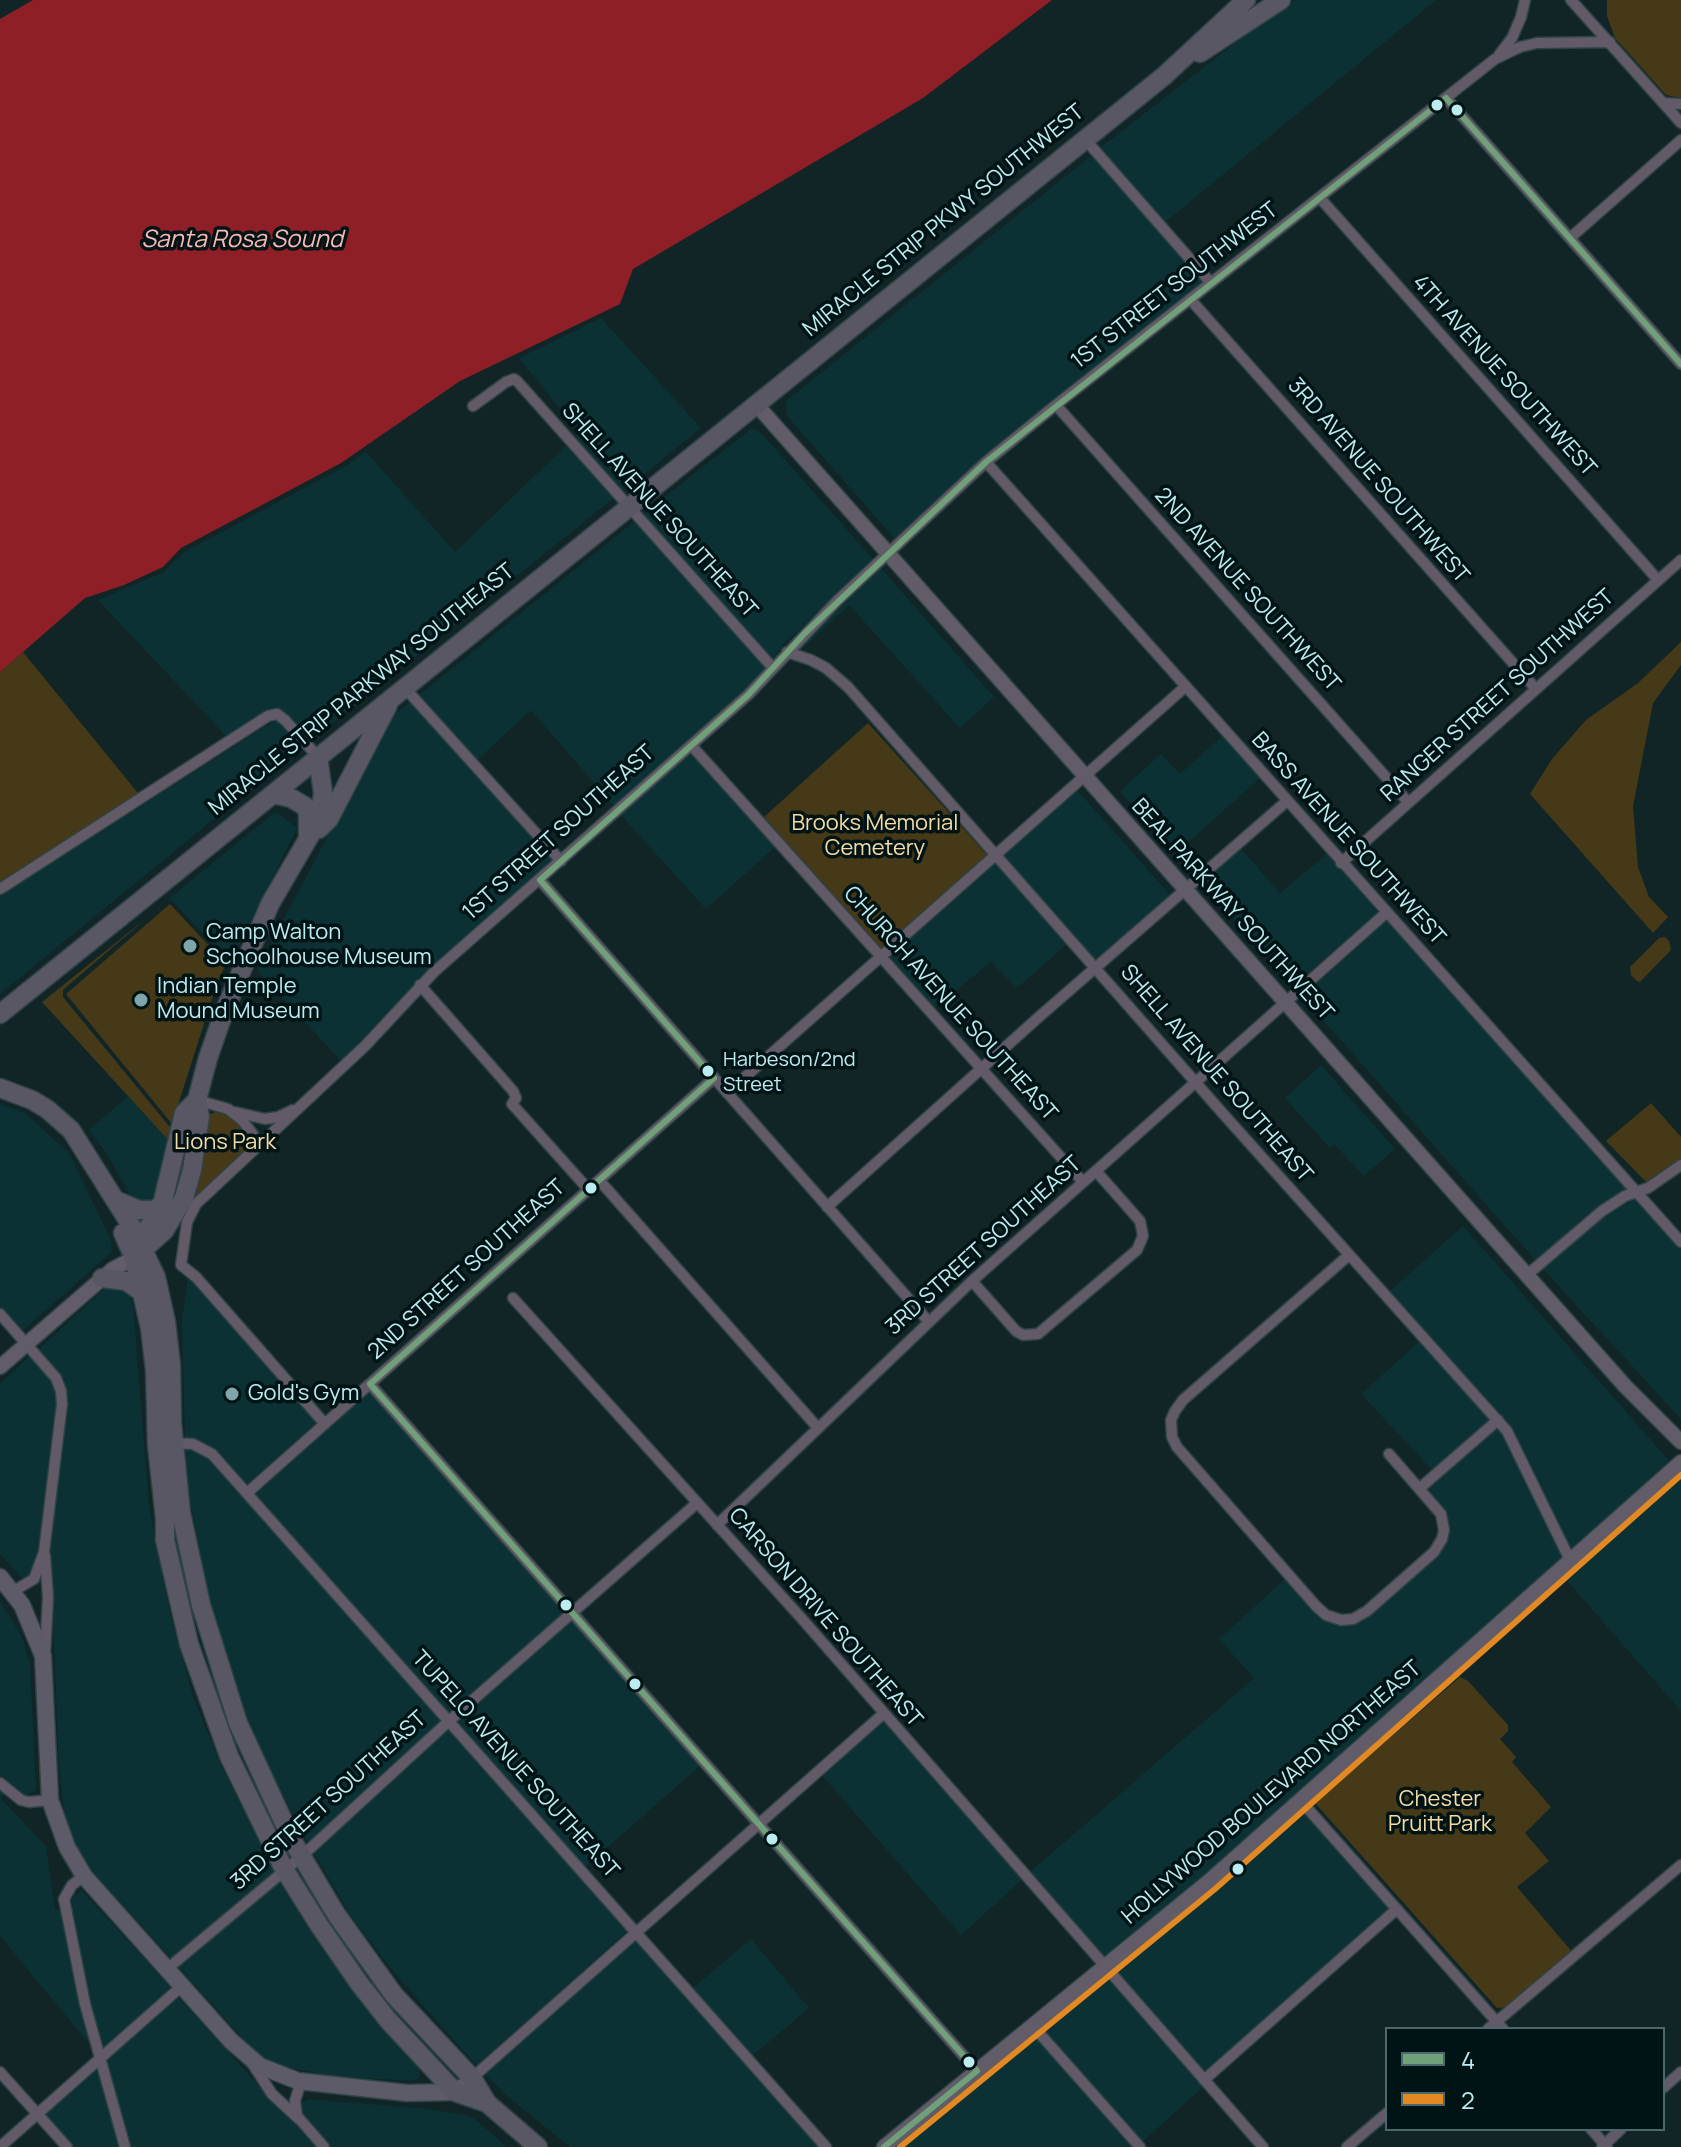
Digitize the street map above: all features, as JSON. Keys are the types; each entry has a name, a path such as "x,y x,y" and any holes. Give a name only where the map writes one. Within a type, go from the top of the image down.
{"highway":[{"name":"MIRACLE STRIP PKWY SOUTHWEST","path":"1164,76 1246,0"},
{"name":"MIRACLE STRIP PKWY SOUTHWEST","path":"755,403 1164,76 1281,0"},
{"name":"MIRACLE STRIP PARKWAY SOUTHEAST","path":"0,1014 755,403"},
{"path":"308,840 329,819 398,692"},
{"path":"136,1248 171,1222 186,1191 200,1117 197,1100 208,1058 270,904 319,820 322,801 318,757"},
{"path":"273,794 296,800 306,807 308,840"},
{"path":"0,1088 32,1100 61,1120 81,1143 116,1203 136,1248 156,1277 171,1365 165,1444 165,1540 192,1653 229,1756 284,1869 359,1983 388,2020 455,2092 487,2103"},
{"path":"197,1100 184,1113 162,1205 136,1248 165,1444 216,1658 271,1799 336,1914 404,2007 472,2078 487,2103 538,2147"},
{"path":"116,1203 139,1210 154,1210 162,1205"},
{"path":"108,1274 142,1292"}],"main road":[{"name":"BEAL PARKWAY SOUTHWEST","path":"755,403 1625,1386 1681,1442"},
{"path":"0,1367 136,1248"},
{"name":"HOLLYWOOD BOULEVARD NORTHEAST","path":"884,2147 1208,1882 1681,1462"},
{"path":"0,1577 34,1630 44,1665 50,1800 64,1841 84,1876 249,2058 282,2077 301,2082 407,2093 455,2092 472,2078"}],"street":[{"name":"1ST STREET SOUTHWEST","path":"888,554 986,462 1495,59 1512,38 1525,0"},
{"path":"1571,0 1681,123"},
{"name":"1ST STREET SOUTHWEST","path":"1495,59 1537,43 1610,42"},
{"path":"1446,98 1681,364"},
{"path":"1663,103 1681,104"},
{"path":"1084,138 1211,283"},
{"path":"1570,238 1681,140"},
{"name":"4TH AVENUE SOUTHWEST","path":"1320,198 1658,580"},
{"name":"3RD AVENUE SOUTHWEST","path":"1190,299 1536,689"},
{"name":"SHELL AVENUE SOUTHEAST","path":"473,406 506,382 517,381 773,668"},
{"name":"2ND AVENUE SOUTHWEST","path":"1056,405 1408,802"},
{"name":"BASS AVENUE SOUTHWEST","path":"986,462 1681,1242"},
{"name":"1ST STREET SOUTHEAST","path":"325,1424 196,1277 181,1265 190,1213 365,1046 420,985 748,695 787,652 888,554"},
{"name":"RANGER STREET SOUTHWEST","path":"1341,863 1681,560"},
{"name":"SHELL AVENUE SOUTHEAST","path":"787,652 826,668 848,687 1498,1420 1520,1455 1570,1560"},
{"path":"727,1093 1185,687"},
{"path":"398,692 561,861"},
{"path":"0,889 268,716 277,714 285,720 318,757"},
{"name":"CHURCH AVENUE SOUTHEAST","path":"691,745 1083,1182"},
{"path":"827,1207 1287,801"},
{"path":"540,880 929,1322"},
{"name":"3RD STREET SOUTHEAST","path":"717,1525 972,1281 1386,913"},
{"path":"420,985 513,1091 516,1098 512,1104 588,1189"},
{"name":"2ND STREET SOUTHEAST","path":"247,1493 714,1078"},
{"path":"197,1100 265,1119 278,1117 298,1107"},
{"path":"228,1109 242,1120 261,1145"},
{"path":"1527,1275 1602,1211 1625,1196 1662,1180 1681,1165"},
{"path":"972,1281 1016,1331 1030,1335 1046,1328 1137,1250 1143,1236 1140,1221 1096,1171"},
{"path":"599,1180 818,1428"},
{"path":"1349,1255 1183,1400 1171,1420 1172,1437 1177,1447 1316,1606 1326,1615 1341,1620 1353,1619 1367,1611 1439,1545 1444,1530 1441,1514 1389,1454"},
{"name":"CARSON DRIVE SOUTHEAST","path":"513,1298 717,1525 1263,2147"},
{"path":"0,1314 56,1378 62,1404 44,1552 34,1579 12,1592"},
{"path":"370,1384 977,2071"},
{"path":"1420,1488 1498,1420"},
{"name":"TUPELO AVENUE SOUTHEAST","path":"165,1444 203,1447 212,1454 826,2147"},
{"name":"3RD STREET SOUTHEAST","path":"167,1969 302,1856 449,1721 697,1503"},
{"path":"44,1552 48,1608 44,1665"},
{"path":"472,2078 883,1714"},
{"path":"0,1783 21,1800 50,1800"},
{"path":"1301,1801 1496,2027 1681,1865"},
{"path":"84,1876 72,1885 64,1899 74,1955 125,2147"},
{"path":"1204,2080 1397,1909"},
{"path":"0,2147 182,1986"},
{"path":"1032,2025 1140,2147"},
{"path":"249,2058 266,2086 324,2147"},
{"path":"0,2072 67,2147"},
{"path":"1665,2086 1681,2072"},
{"path":"299,2119 294,2107 301,2082"},
{"path":"1347,2147 1385,2115"},
{"path":"1605,2146 1619,2131"}],"shaded area":[{"path":"1296,0 1436,0 1164,223 1100,148 1248,33"},
{"path":"1092,155 1203,282 986,455 895,539 787,416 786,401"},
{"path":"601,318 701,428 622,492 573,439 579,432 519,358"},
{"path":"751,429 763,435 873,559 783,645 772,660 643,514"},
{"path":"566,446 614,498 310,741 289,716 275,709 226,736 98,600 164,572 184,552 344,467 366,452 455,552"},
{"path":"635,521 765,667 744,691 614,806 531,710 477,760 418,696"},
{"path":"881,568 994,697 960,728 849,605 800,651 797,650"},
{"path":"410,702 553,860 430,968 341,1061 257,970 381,735 394,715"},
{"path":"276,720 302,747 0,994 0,896"},
{"path":"1222,736 1260,778 1175,854 1120,791 1161,754 1180,774"},
{"path":"691,753 775,847 706,909 621,815"},
{"path":"1077,790 1170,895 1096,960 1003,855"},
{"path":"277,812 297,828 230,964 173,901 167,900"},
{"path":"1241,849 1280,893 1327,854 1378,912 1293,986 1202,883"},
{"path":"996,862 1068,943 1017,988 991,962 933,1009 888,959"},
{"path":"1386,920 1627,1189 1598,1206 1535,1260 1301,995"},
{"path":"1321,1065 1395,1149 1364,1176 1334,1144 1330,1148 1285,1098"},
{"path":"128,1096 171,1143 158,1198 152,1205 134,1203 108,1155 89,1130"},
{"path":"0,1104 25,1113 69,1153 111,1240 112,1252 22,1331 0,1306"},
{"path":"1636,1198 1681,1249 1681,1419 1543,1269 1606,1215"},
{"path":"1463,1226 1671,1463 1571,1551 1511,1428 1389,1292"},
{"path":"188,1277 317,1422 246,1485 215,1449 204,1442 185,1438 182,1321"},
{"path":"124,1288 133,1305 149,1507 170,1614 193,1697 223,1770 274,1871 171,1958 85,1863 71,1836 64,1811 59,1767 50,1547 67,1391 60,1375 38,1350 104,1289"},
{"path":"1420,1341 1490,1419 1432,1470 1361,1394"},
{"path":"30,1356 51,1381 56,1391 56,1403 37,1556 33,1571 22,1578 0,1554 0,1384"},
{"path":"370,1391 565,1612 449,1713 254,1494"},
{"path":"1498,1428 1563,1558 1204,1877 1105,1958 1029,1873 1254,1678 1219,1639 1285,1579 1322,1619 1347,1625 1371,1615 1438,1556 1447,1542 1449,1524 1445,1511 1428,1489"},
{"path":"186,1449 193,1449 209,1458 442,1720 308,1843 257,1744 229,1665 208,1592 189,1495"},
{"path":"1679,1471 1681,1474 1681,1711 1562,1575"},
{"path":"0,1601 22,1637 30,1664 36,1791 24,1795 6,1783 0,1774"},
{"path":"573,1620 701,1765 585,1867 457,1722"},
{"path":"883,1721 1022,1880 961,1935 821,1774"},
{"path":"449,1729 628,1930 477,2066 398,1977 353,1920 314,1853"},
{"path":"0,1798 46,1846 55,1910 60,1909 92,2047 0,1936"},
{"path":"1301,1808 1389,1908 1204,2073 1112,1968"},
{"path":"279,1881 323,1951 370,2013 419,2068 419,2078 413,2081 331,2076 285,2067 262,2056 249,2045 179,1967"},
{"path":"81,1890 171,1988 103,2048 79,1955 71,1908 71,1900"},
{"path":"636,1939 820,2147 570,2147 508,2097 485,2074"},
{"path":"751,1939 809,2008 752,2056 693,1988"},
{"path":"1104,1975 1203,2087 1142,2142 1040,2026"},
{"path":"178,1997 317,2147 130,2147 106,2061"},
{"path":"1032,2033 1134,2147 894,2147"},
{"path":"98,2069 119,2147 74,2147 45,2115"},
{"path":"307,2099 466,2115 507,2147 331,2147 302,2114 300,2105"}],"green space":[{"path":"1607,0 1681,0 1681,98 1666,95 1615,38 1607,16"},
{"path":"1681,642 1681,665 1653,703 1633,806 1638,867 1649,897 1668,917 1653,933 1530,794 1552,759 1586,720 1638,683"},
{"path":"23,652 142,798 0,889 0,672"},
{"name":"Brooks Memorial Cemetery","path":"868,723 987,855 882,949 764,817"},
{"path":"170,904 226,964 217,983 172,1124 66,994"},
{"path":"149,916 63,990 63,997 169,1126 174,1126 171,1143 42,1002"},
{"path":"1665,937 1671,950 1640,982 1637,981 1631,975 1630,967 1659,938"},
{"path":"1651,1103 1681,1137 1681,1160 1647,1183 1606,1141"},
{"name":"Lions Park","path":"215,1112 237,1122 254,1146 188,1209 184,1207 206,1116"},
{"name":"Chester Pruitt Park","path":"1460,1677 1468,1681 1508,1725 1508,1731 1500,1739 1516,1757 1512,1762 1551,1807 1525,1833 1549,1861 1517,1887 1573,1953 1508,2007 1497,2008 1315,1803"}],"water":[{"name":"Santa Rosa Sound","path":"33,0 1052,0 923,98 633,269 620,304 460,381 341,463 181,548 163,567 85,598 0,672 0,19"}],"transit line":[{"name":"4","path":"1446,98 1681,364"},
{"name":"4","path":"540,880 748,695 805,633 986,462 1446,98"},
{"name":"4","path":"540,880 714,1078"},
{"name":"4","path":"370,1384 714,1078"},
{"name":"4","path":"370,1384 977,2071"},
{"name":"2","path":"900,2147 1215,1889 1681,1475"},
{"name":"4","path":"884,2147 977,2071"}],"place":[{"name":"Camp Walton Schoolhouse Museum","path":"190,946"},
{"name":"Indian Temple Mound Museum","path":"141,1000"},
{"name":"Harbeson/2nd Street","path":"708,1071"},
{"name":"Gold's Gym","path":"232,1394"}]}
